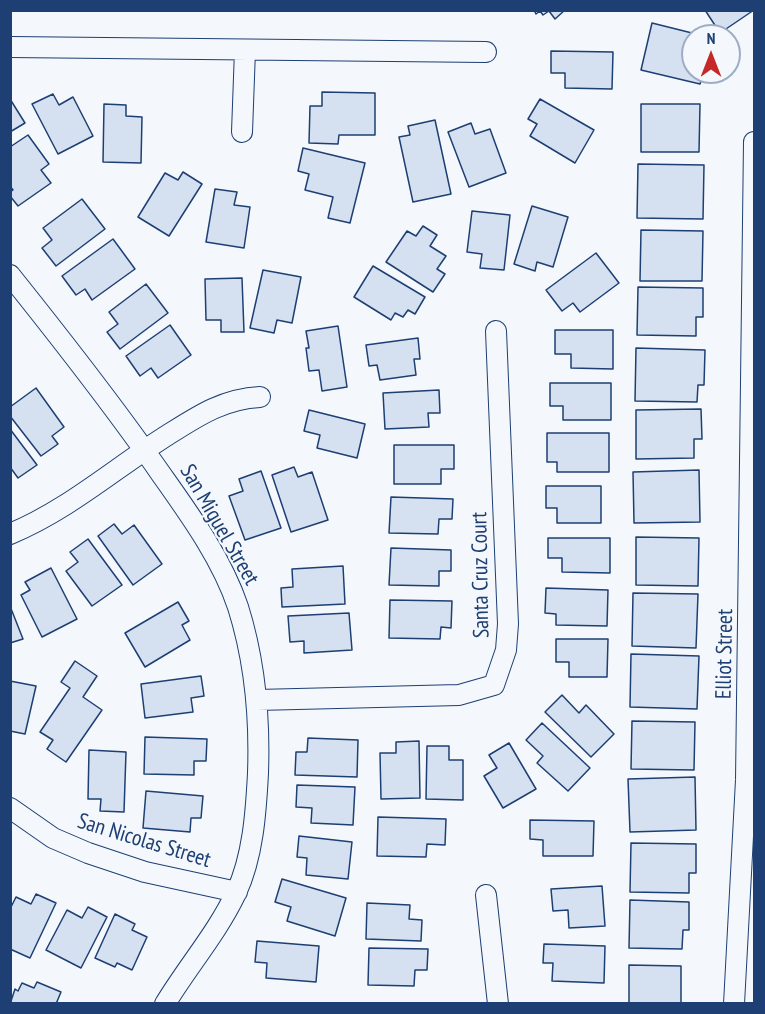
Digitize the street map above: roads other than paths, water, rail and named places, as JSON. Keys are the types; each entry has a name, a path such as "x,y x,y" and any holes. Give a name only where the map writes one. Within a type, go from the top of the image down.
{"street":[{"path":"10,47 486,52"},
{"path":"242,132 245,50"},
{"name":"Elliot Street","path":"734,1004 750,780 754,142"},
{"name":"San Miguel Street","path":"10,275 67,346 190,514 217,562 237,605 249,645 257,700 259,737 256,809 246,863 237,892 201,954 165,1004"},
{"name":"Santa Cruz Court","path":"257,700 459,695 494,685 506,650 508,624 496,331"},
{"path":"10,534 24,529 80,495 208,410 245,398 260,397"},
{"name":"San Nicolas Street","path":"10,808 53,838 88,853 145,872 237,892"},
{"path":"486,895 498,1004"}]}
